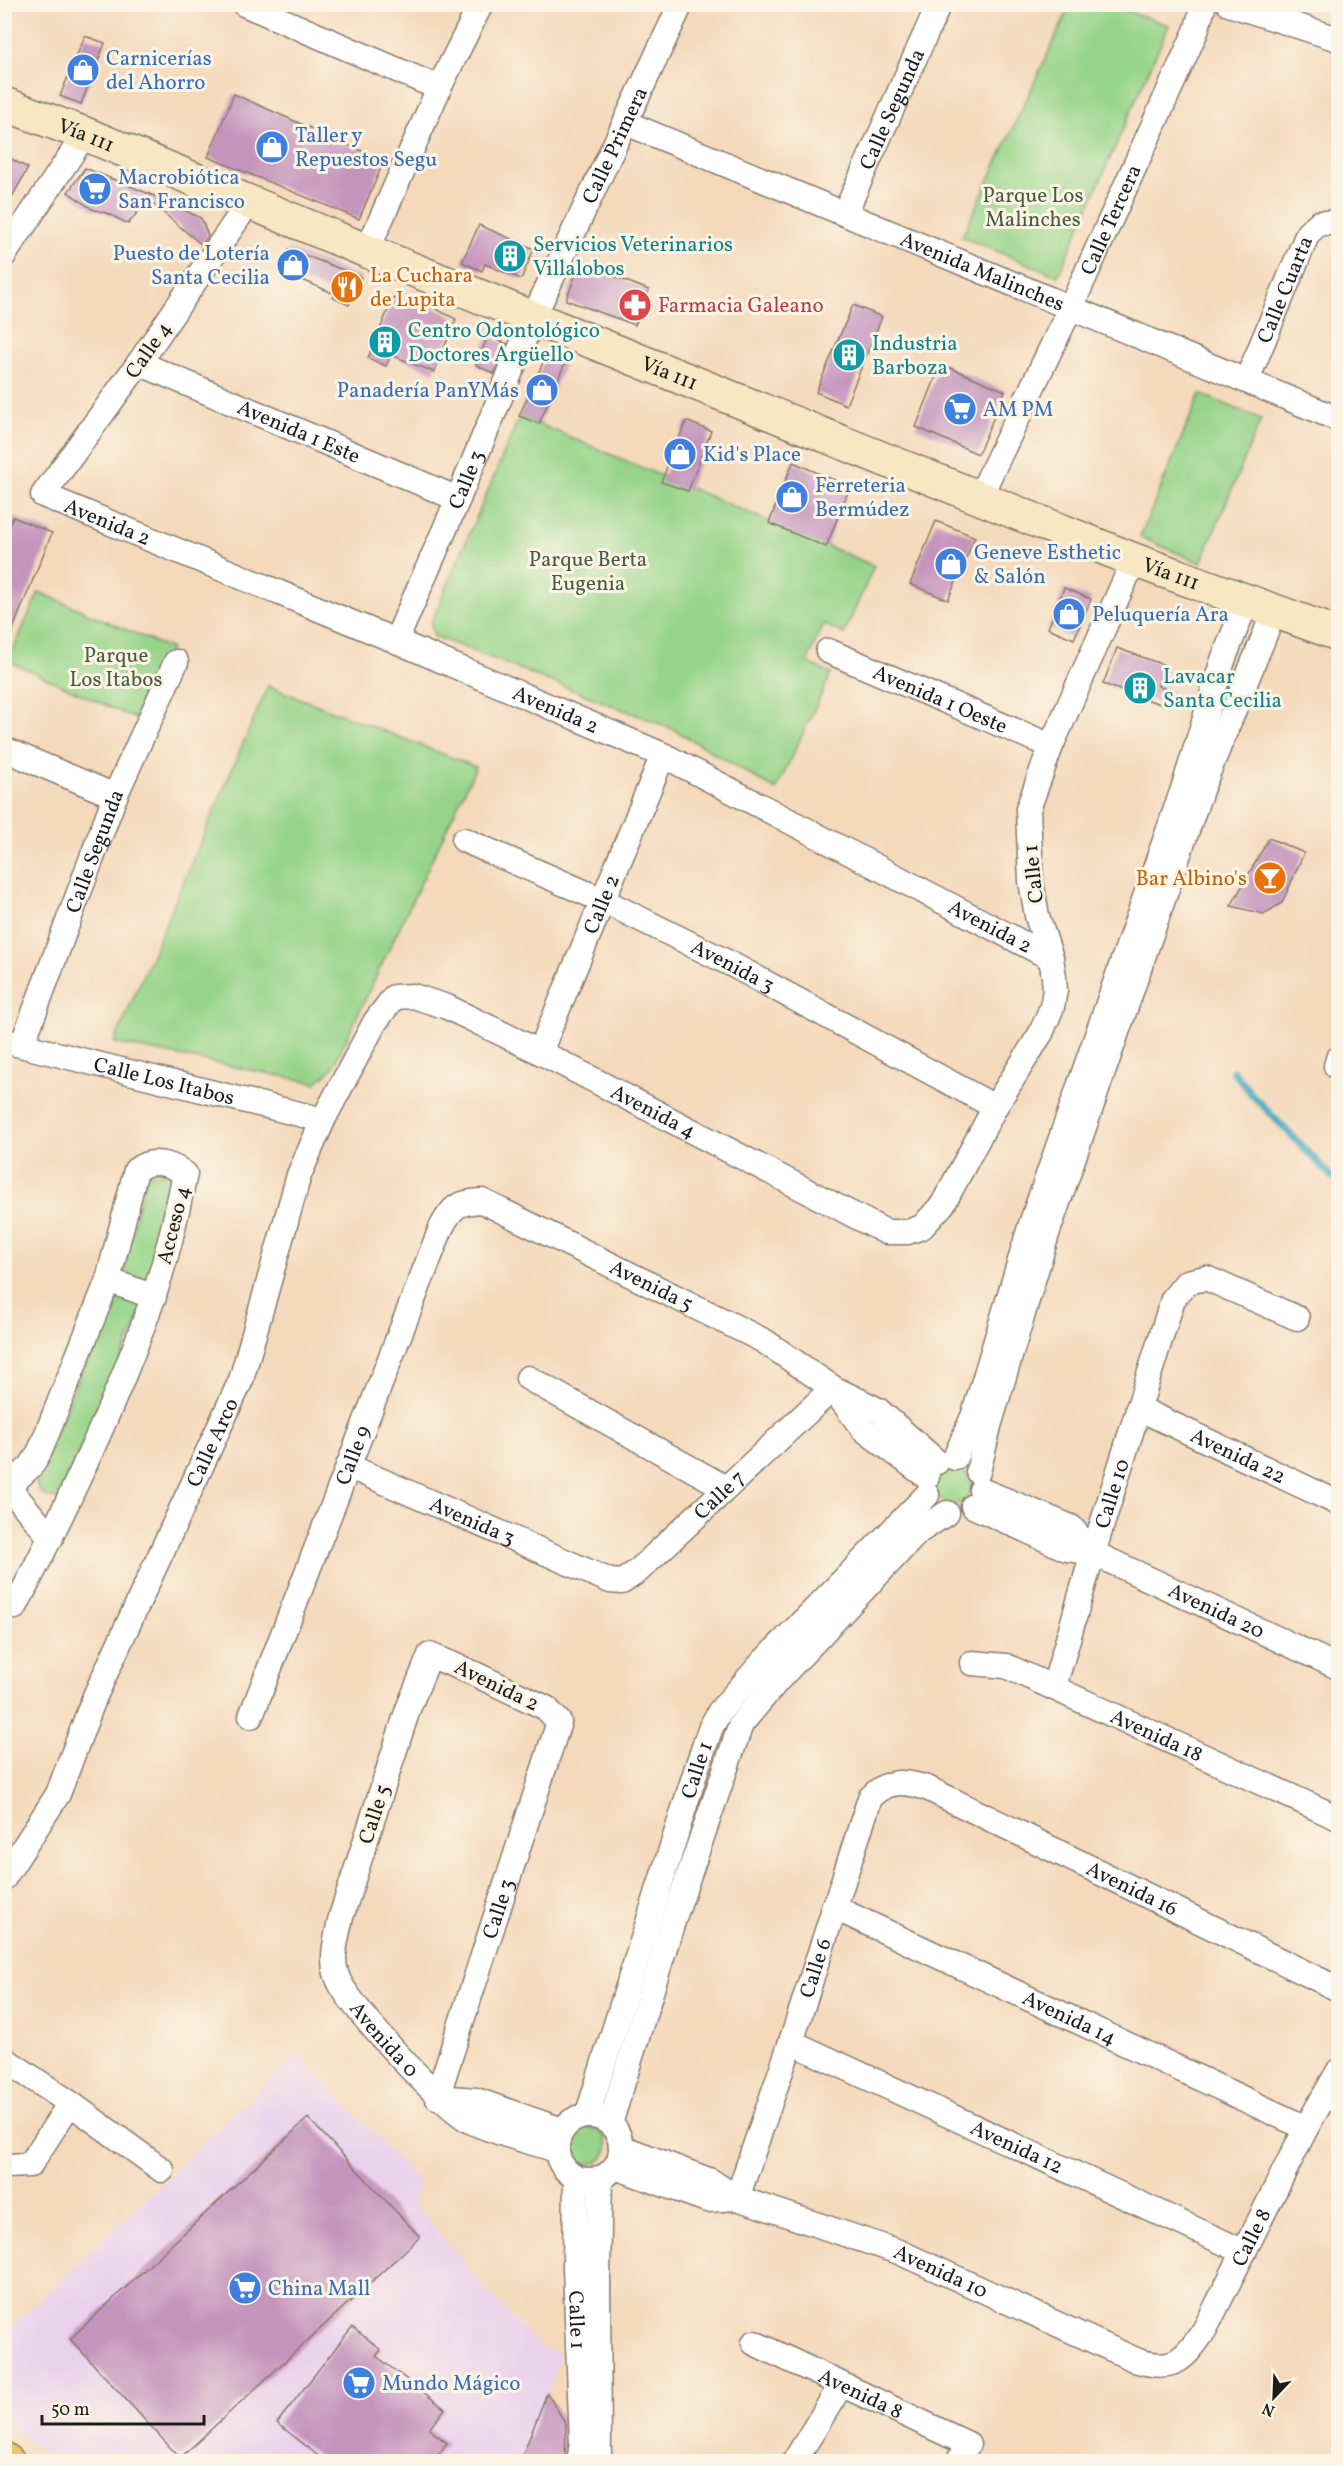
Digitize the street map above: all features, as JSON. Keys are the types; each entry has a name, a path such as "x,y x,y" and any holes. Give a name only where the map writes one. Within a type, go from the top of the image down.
{"main road":[{"name":"Vía 111","path":"4,104 85,134 366,251 1134,560 1338,634"}],"street":[{"path":"244,4 439,88"},
{"path":"366,251 439,88 481,4"},
{"name":"Calle Primera","path":"533,318 681,4"},
{"name":"Calle Segunda","path":"845,213 939,4"},
{"name":"Calle Tercera","path":"979,498 1071,307 1196,31 1204,4"},
{"path":"1229,4 1338,39"},
{"name":"Avenida Malinches","path":"626,123 1338,419"},
{"path":"4,255 85,134"},
{"name":"Calle 4","path":"43,495 139,363 249,202"},
{"name":"Calle Cuarta","path":"1247,380 1308,233 1319,223 1338,223"},
{"name":"Calle 3","path":"396,641 533,318"},
{"name":"Avenida 1 Este","path":"139,363 458,499"},
{"name":"Avenida 2","path":"43,495 396,641 663,755 1052,958"},
{"name":"Calle 1","path":"908,1232 922,1227 943,1204 995,1107 1041,1033 1052,1007 1055,990 1052,958 1037,916 1031,881 1028,809 1052,746 1134,560"},
{"path":"1038,1231 989,1426 977,1489 965,1511 947,1513 931,1503 937,1473 974,1414 1193,786 1261,605"},
{"name":"Avenida 1 Oeste","path":"828,651 1052,746"},
{"name":"Calle Segunda","path":"13,1043 116,796 176,662"},
{"path":"4,749 116,796"},
{"name":"Calle 2","path":"540,1052 663,755"},
{"name":"Avenida 3","path":"464,840 602,900 729,963 995,1107"},
{"name":"Avenida 4","path":"394,997 413,996 447,1007 540,1052 860,1220 886,1232 908,1232"},
{"name":"Calle Arco","path":"4,1878 58,1794 94,1696 241,1380 299,1175 323,1120 375,1022 394,997"},
{"name":"Calle Los Itabos","path":"13,1043 323,1120"},
{"name":"Acceso 4","path":"7,1484 31,1466 40,1451 108,1280 136,1170 143,1164 156,1162 178,1168 185,1174 154,1298 129,1361 51,1538 15,1607"},
{"name":"Avenida 5","path":"464,1202 482,1202 764,1341 832,1388 863,1429 937,1473"},
{"name":"Calle 9","path":"251,1716 441,1228 450,1211 464,1202"},
{"name":"Calle 10","path":"1054,1688 1093,1553 1173,1299 1187,1282 1206,1278 1297,1318"},
{"path":"108,1280 154,1298"},
{"path":"528,1378 726,1488"},
{"name":"Calle 7","path":"598,1576 610,1581 622,1582 639,1570 832,1388"},
{"name":"Avenida 22","path":"1138,1408 1338,1503"},
{"path":"937,1473 972,1465 977,1489"},
{"name":"Avenida 3","path":"348,1466 598,1576"},
{"name":"Calle 1","path":"587,2116 664,1912 734,1738 769,1672 937,1473"},
{"path":"7,1484 51,1538"},
{"name":"Avenida 20","path":"977,1489 1067,1549 1093,1553 1338,1667"},
{"name":"Calle 1","path":"769,1672 918,1532 947,1513"},
{"name":"Avenida 2","path":"430,1655 476,1674 546,1708 560,1722"},
{"name":"Calle 5","path":"337,1977 334,1951 341,1917 408,1709 430,1655"},
{"name":"Avenida 18","path":"972,1663 1006,1666 1338,1818"},
{"name":"Calle 3","path":"437,2097 560,1722"},
{"name":"Calle 6","path":"737,2198 791,2042 870,1798 879,1788 894,1783 906,1782 927,1788"},
{"name":"Avenida 16","path":"927,1788 1338,1989"},
{"name":"Avenida 14","path":"833,1907 1306,2128"},
{"name":"Calle 1","path":"610,2124 664,1912"},
{"name":"Avenida 0","path":"337,1977 356,2006 437,2097"},
{"name":"Avenida 12","path":"791,2042 1244,2252"},
{"path":"4,2059 70,2103 162,2170"},
{"name":"Calle 8","path":"1138,2361 1156,2367 1174,2364 1189,2354 1205,2329 1306,2128 1338,2072"},
{"path":"437,2097 476,2100 560,2140"},
{"path":"7,2166 30,2165 70,2103"},
{"path":"587,2116 600,2118 610,2124 616,2131 603,2167 562,2167 560,2140 569,2123 587,2116"},
{"name":"Calle 1","path":"599,2462 575,2268 603,2167"},
{"name":"Avenida 10","path":"603,2167 711,2181 737,2198 899,2252 1138,2361"},
{"name":"Avenida 8","path":"754,2343 841,2385 963,2453"},
{"name":"Calle 1","path":"579,2462 589,2376"},
{"path":"794,2462 841,2385"}],"shaded area":[{"path":"297,2054 420,2182 411,2200 489,2293 536,2343 561,2356 520,2461 53,2461 5,2421 5,2333"}],"green space":[{"name":"Parque Los Malinches","path":"1071,4 1108,5 1169,25 1058,276 962,237"},
{"path":"1200,394 1261,419 1201,563 1140,537"},
{"name":"Parque Berta Eugenia","path":"520,416 874,566 844,634 823,624 807,662 831,674 776,790 673,729 434,636 431,623"},
{"name":"Parque Los Itabos","path":"39,592 171,649 138,720 8,661"},
{"path":"268,686 476,767 332,1069 316,1083 114,1043"},
{"path":"175,1173 149,1283 125,1275 123,1269 146,1174"},
{"path":"125,1294 144,1308 57,1499 48,1497 40,1492 36,1480 114,1295"},
{"path":"953,1468 966,1473 971,1486 966,1499 953,1504 940,1499 935,1486 940,1473"},
{"path":"589,2128 602,2133 607,2146 602,2159 589,2164 576,2159 571,2146 576,2133"}],"building":[{"name":"Carnicerías del Ahorro","path":"85,36 105,43 81,104 60,96"},
{"path":"234,94 384,161 359,219 208,157"},
{"path":"4,155 28,168 4,211"},
{"path":"85,168 152,195 201,218 208,236 202,245 148,200 151,196 128,224 109,214 92,209 68,192"},
{"path":"479,225 534,249 521,279 485,264 482,271 462,262"},
{"path":"289,249 361,277 349,305 333,298 335,294 298,278 296,281 279,272"},
{"path":"580,263 649,290 635,325 566,300"},
{"path":"393,298 412,307 416,299 456,319 434,372 391,355 386,366 368,358"},
{"name":"Industria Barboza","path":"853,305 882,317 846,405 816,392"},
{"path":"488,336 507,344 494,374 476,365"},
{"name":"Panadería PanYMás","path":"546,356 565,363 539,424 519,416"},
{"name":"AM PM","path":"941,364 1005,391 978,454 916,427"},
{"path":"686,421 711,431 688,491 661,482"},
{"path":"793,462 850,487 826,547 769,523"},
{"path":"13,517 52,533 5,648 4,537"},
{"path":"936,521 975,537 948,600 910,584"},
{"name":"Peluquería Ara","path":"1064,588 1091,599 1074,639 1048,628"},
{"path":"1117,648 1164,665 1158,686 1171,691 1163,705 1103,684"},
{"name":"Bar Albino's","path":"1269,838 1304,853 1282,903 1264,914 1231,906"},
{"name":"China Mall","path":"308,2118 420,2237 180,2458 70,2339"},
{"name":"Mundo Mágico","path":"352,2327 381,2350 376,2356 445,2409 429,2429 447,2443 433,2462 326,2462 277,2423"},
{"path":"547,2393 566,2424 565,2462 520,2462"}],"waterway":[{"path":"1233,1071 1253,1096 1338,1183"}],"place":[{"name":"Carnicerías del Ahorro","path":"83,70"},
{"name":"Taller y Repuestos Segu","path":"272,147"},
{"name":"Macrobiótica San Francisco","path":"95,189"},
{"name":"Servicios Veterinarios Villalobos","path":"510,256"},
{"name":"Puesto de Lotería Santa Cecilia","path":"293,265"},
{"name":"La Cuchara de Lupita","path":"347,287"},
{"name":"Farmacia Galeano","path":"635,305"},
{"name":"Centro Odontológico Doctores Argüello","path":"385,342"},
{"name":"Industria Barboza","path":"849,355"},
{"name":"Panadería PanYMás","path":"542,390"},
{"name":"AM PM","path":"960,409"},
{"name":"Kid's Place","path":"680,454"},
{"name":"Ferreteria Bermúdez","path":"792,497"},
{"name":"Geneve Esthetic & Salón","path":"951,564"},
{"name":"Peluquería Ara","path":"1069,614"},
{"name":"Lavacar Santa Cecilia","path":"1140,688"},
{"name":"Bar Albino's","path":"1270,878"},
{"name":"China Mall","path":"245,2288"},
{"name":"Mundo Mágico","path":"359,2383"}]}
